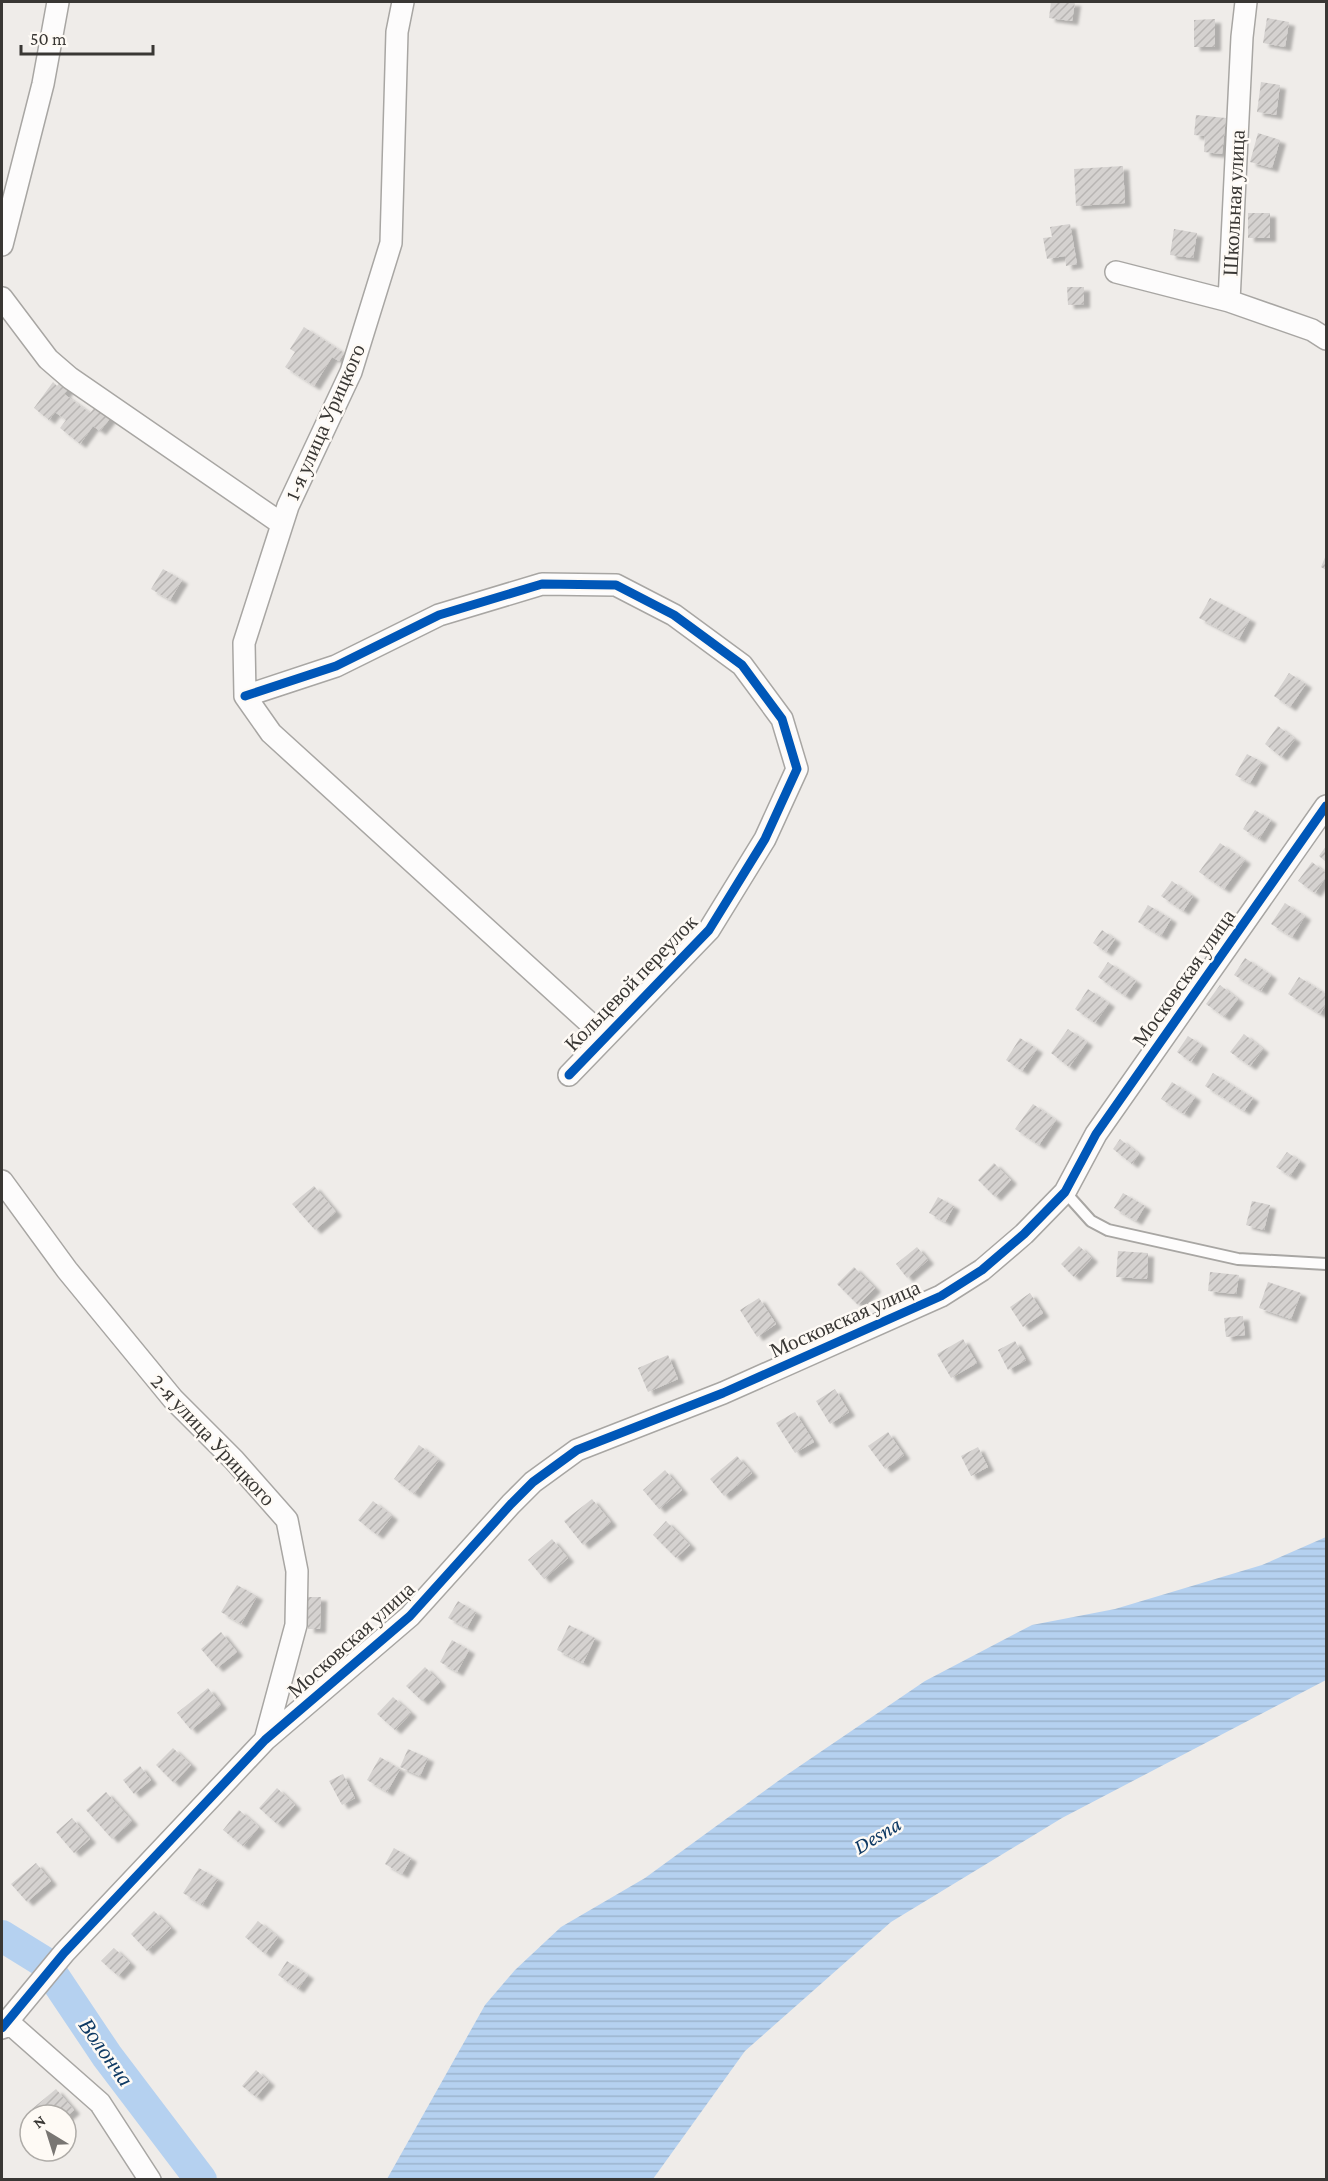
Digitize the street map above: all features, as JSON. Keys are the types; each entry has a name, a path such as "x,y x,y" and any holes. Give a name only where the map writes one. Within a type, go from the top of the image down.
{"street":[{"path":"2,245 43,84 58,2"},
{"name":"1-я улица Урицкого","path":"245,696 244,643 288,506 351,372 391,243 396,32 403,2"},
{"name":"Школьная улица","path":"1246,2 1242,37 1229,301 1312,330 1326,339"},
{"path":"1116,272 1229,301"},
{"path":"2,298 48,359 70,378 282,525"},
{"name":"Кольцевой переулок","path":"568,1075 605,1037 709,930 765,839 797,769 782,719 742,665 674,615 616,585 542,584 439,615 336,666 245,696 271,733 605,1037"},
{"name":"Московская улица","path":"4,2025 64,1953 265,1740 410,1616 533,1482 577,1450 723,1393 941,1296 982,1270 1024,1234 1065,1192 1096,1134 1326,806"},
{"name":"2-я улица Урицкого","path":"2,1181 67,1270 173,1399 234,1460 286,1520 297,1571 296,1625 265,1740"},
{"path":"4,2025 100,2103 150,2180"}],"lane":[{"path":"1065,1192 1091,1221 1108,1230 1238,1259 1326,1264"}],"water":[{"name":"Desna","path":"1326,1537 1326,1680 1062,1818 891,1922 745,2051 653,2179 387,2179 485,2005 515,1970 561,1927 645,1878 785,1776 925,1681 1032,1625 1115,1609 1262,1565"}],"building":[{"path":"1051,2 1075,2 1072,21 1049,18"},
{"path":"1267,18 1289,22 1285,47 1263,43"},
{"path":"1215,19 1215,47 1194,47 1194,20"},
{"path":"1261,82 1280,85 1276,115 1257,112"},
{"path":"1196,115 1226,118 1222,154 1204,152 1205,136 1194,135"},
{"path":"1258,133 1280,140 1272,168 1250,162"},
{"path":"1123,166 1125,203 1076,206 1074,169"},
{"path":"1248,213 1270,213 1270,238 1248,238"},
{"path":"1070,224 1077,264 1066,266 1065,256 1047,259 1043,238 1052,237 1050,227"},
{"path":"1174,229 1197,233 1193,258 1170,255"},
{"path":"1067,287 1084,287 1084,304 1068,305"},
{"path":"304,327 344,353 339,361 332,357 314,386 285,367 295,352 290,349"},
{"path":"61,381 69,388 64,394 90,413 97,405 112,416 100,431 93,426 80,444 60,428 66,420 55,412 49,420 34,408 53,382 57,386"},
{"path":"1326,555 1326,570 1321,567"},
{"path":"163,569 182,580 170,600 151,589"},
{"path":"1210,598 1250,619 1239,639 1199,618"},
{"path":"1289,673 1306,684 1290,707 1274,696"},
{"path":"1278,726 1295,739 1281,757 1265,744"},
{"path":"1247,754 1262,762 1250,783 1235,775"},
{"path":"1255,810 1271,820 1259,839 1243,829"},
{"path":"1220,843 1245,860 1224,889 1199,872"},
{"path":"1326,846 1326,862 1319,856"},
{"path":"1312,862 1326,873 1326,877 1315,893 1298,881"},
{"path":"1172,881 1193,896 1183,911 1161,896"},
{"path":"1285,903 1305,916 1292,937 1271,924"},
{"path":"1148,905 1171,919 1161,936 1138,922"},
{"path":"1102,930 1115,939 1106,952 1093,943"},
{"path":"1245,958 1271,975 1261,991 1234,975"},
{"path":"1108,962 1136,981 1125,996 1098,977"},
{"path":"1299,977 1326,994 1326,1004 1320,1014 1288,994"},
{"path":"1220,985 1238,999 1224,1017 1206,1004"},
{"path":"1088,989 1109,1003 1095,1023 1075,1009"},
{"path":"1068,1029 1087,1042 1069,1067 1051,1053"},
{"path":"1244,1034 1263,1049 1250,1066 1230,1052"},
{"path":"1188,1036 1202,1045 1191,1062 1177,1052"},
{"path":"1020,1038 1037,1049 1022,1071 1006,1060"},
{"path":"1213,1073 1253,1098 1244,1111 1205,1086"},
{"path":"1172,1082 1195,1097 1184,1114 1161,1099"},
{"path":"1033,1104 1056,1120 1039,1145 1015,1129"},
{"path":"1120,1139 1139,1154 1132,1164 1113,1149"},
{"path":"1287,1152 1300,1161 1290,1176 1276,1167"},
{"path":"994,1163 1011,1180 995,1197 978,1180"},
{"path":"314,1186 336,1212 315,1230 292,1204"},
{"path":"1123,1193 1145,1206 1136,1221 1114,1208"},
{"path":"938,1197 954,1206 945,1222 929,1213"},
{"path":"1252,1201 1270,1205 1264,1230 1246,1225"},
{"path":"1079,1246 1092,1258 1074,1277 1061,1264"},
{"path":"917,1247 928,1260 907,1278 896,1264"},
{"path":"1118,1251 1148,1253 1147,1279 1116,1277"},
{"path":"854,1267 875,1288 858,1305 837,1284"},
{"path":"1210,1272 1239,1275 1236,1294 1208,1291"},
{"path":"1268,1282 1301,1293 1291,1319 1259,1308"},
{"path":"1030,1293 1043,1313 1023,1327 1010,1307"},
{"path":"759,1298 776,1324 757,1337 740,1310"},
{"path":"1243,1316 1245,1335 1226,1337 1224,1318"},
{"path":"963,1339 977,1363 951,1378 937,1354"},
{"path":"1015,1341 1026,1360 1008,1370 998,1350"},
{"path":"668,1355 678,1379 648,1392 638,1368"},
{"path":"835,1389 849,1412 830,1424 816,1401"},
{"path":"795,1412 814,1442 795,1453 776,1423"},
{"path":"888,1432 904,1455 885,1469 868,1446"},
{"path":"419,1445 439,1460 414,1494 394,1479"},
{"path":"978,1447 988,1467 971,1476 961,1456"},
{"path":"737,1456 752,1473 724,1496 710,1479"},
{"path":"665,1470 682,1490 659,1509 643,1490"},
{"path":"592,1499 611,1522 583,1545 564,1521"},
{"path":"373,1501 392,1516 377,1535 358,1520"},
{"path":"666,1521 690,1545 676,1558 653,1535"},
{"path":"552,1539 568,1558 544,1579 528,1560"},
{"path":"237,1585 257,1596 241,1624 221,1612"},
{"path":"308,1597 321,1597 320,1629 308,1629"},
{"path":"458,1601 476,1612 467,1628 448,1618"},
{"path":"569,1625 595,1638 583,1663 557,1650"},
{"path":"221,1632 237,1652 217,1668 201,1649"},
{"path":"452,1640 469,1650 457,1672 440,1662"},
{"path":"425,1667 440,1682 422,1701 406,1686"},
{"path":"208,1688 221,1705 191,1730 177,1713"},
{"path":"393,1697 411,1713 395,1730 377,1714"},
{"path":"173,1748 191,1765 174,1783 156,1765"},
{"path":"408,1749 428,1758 420,1776 400,1767"},
{"path":"380,1757 400,1769 387,1792 367,1780"},
{"path":"140,1766 151,1780 134,1794 123,1780"},
{"path":"343,1774 355,1798 342,1805 329,1781"},
{"path":"277,1788 295,1805 277,1824 259,1808"},
{"path":"106,1792 132,1821 112,1839 86,1810"},
{"path":"239,1810 259,1827 243,1846 223,1830"},
{"path":"72,1818 90,1839 74,1853 56,1832"},
{"path":"394,1848 411,1858 402,1874 385,1864"},
{"path":"36,1863 51,1881 27,1902 11,1884"},
{"path":"199,1868 218,1879 202,1905 183,1893"},
{"path":"154,1911 171,1928 147,1951 131,1934"},
{"path":"258,1921 278,1937 265,1954 245,1937"},
{"path":"114,1948 130,1963 118,1976 101,1961"},
{"path":"287,1961 308,1975 298,1989 278,1975"},
{"path":"256,2070 269,2082 256,2097 242,2086"},
{"path":"56,2089 68,2103 39,2103"}],"waterway":[{"name":"Волонча","path":"2,1936 44,1962 107,2056 201,2180"}],"cycle path":[{"path":"245,696 336,666 439,615 542,584 616,585 674,615 742,665 782,719 797,769 765,839 709,930 569,1075"},
{"path":"2,2028 64,1953 265,1740 410,1616 533,1482 577,1450 723,1393 941,1296 982,1270 1024,1234 1065,1192 1096,1134 1326,806"}]}
